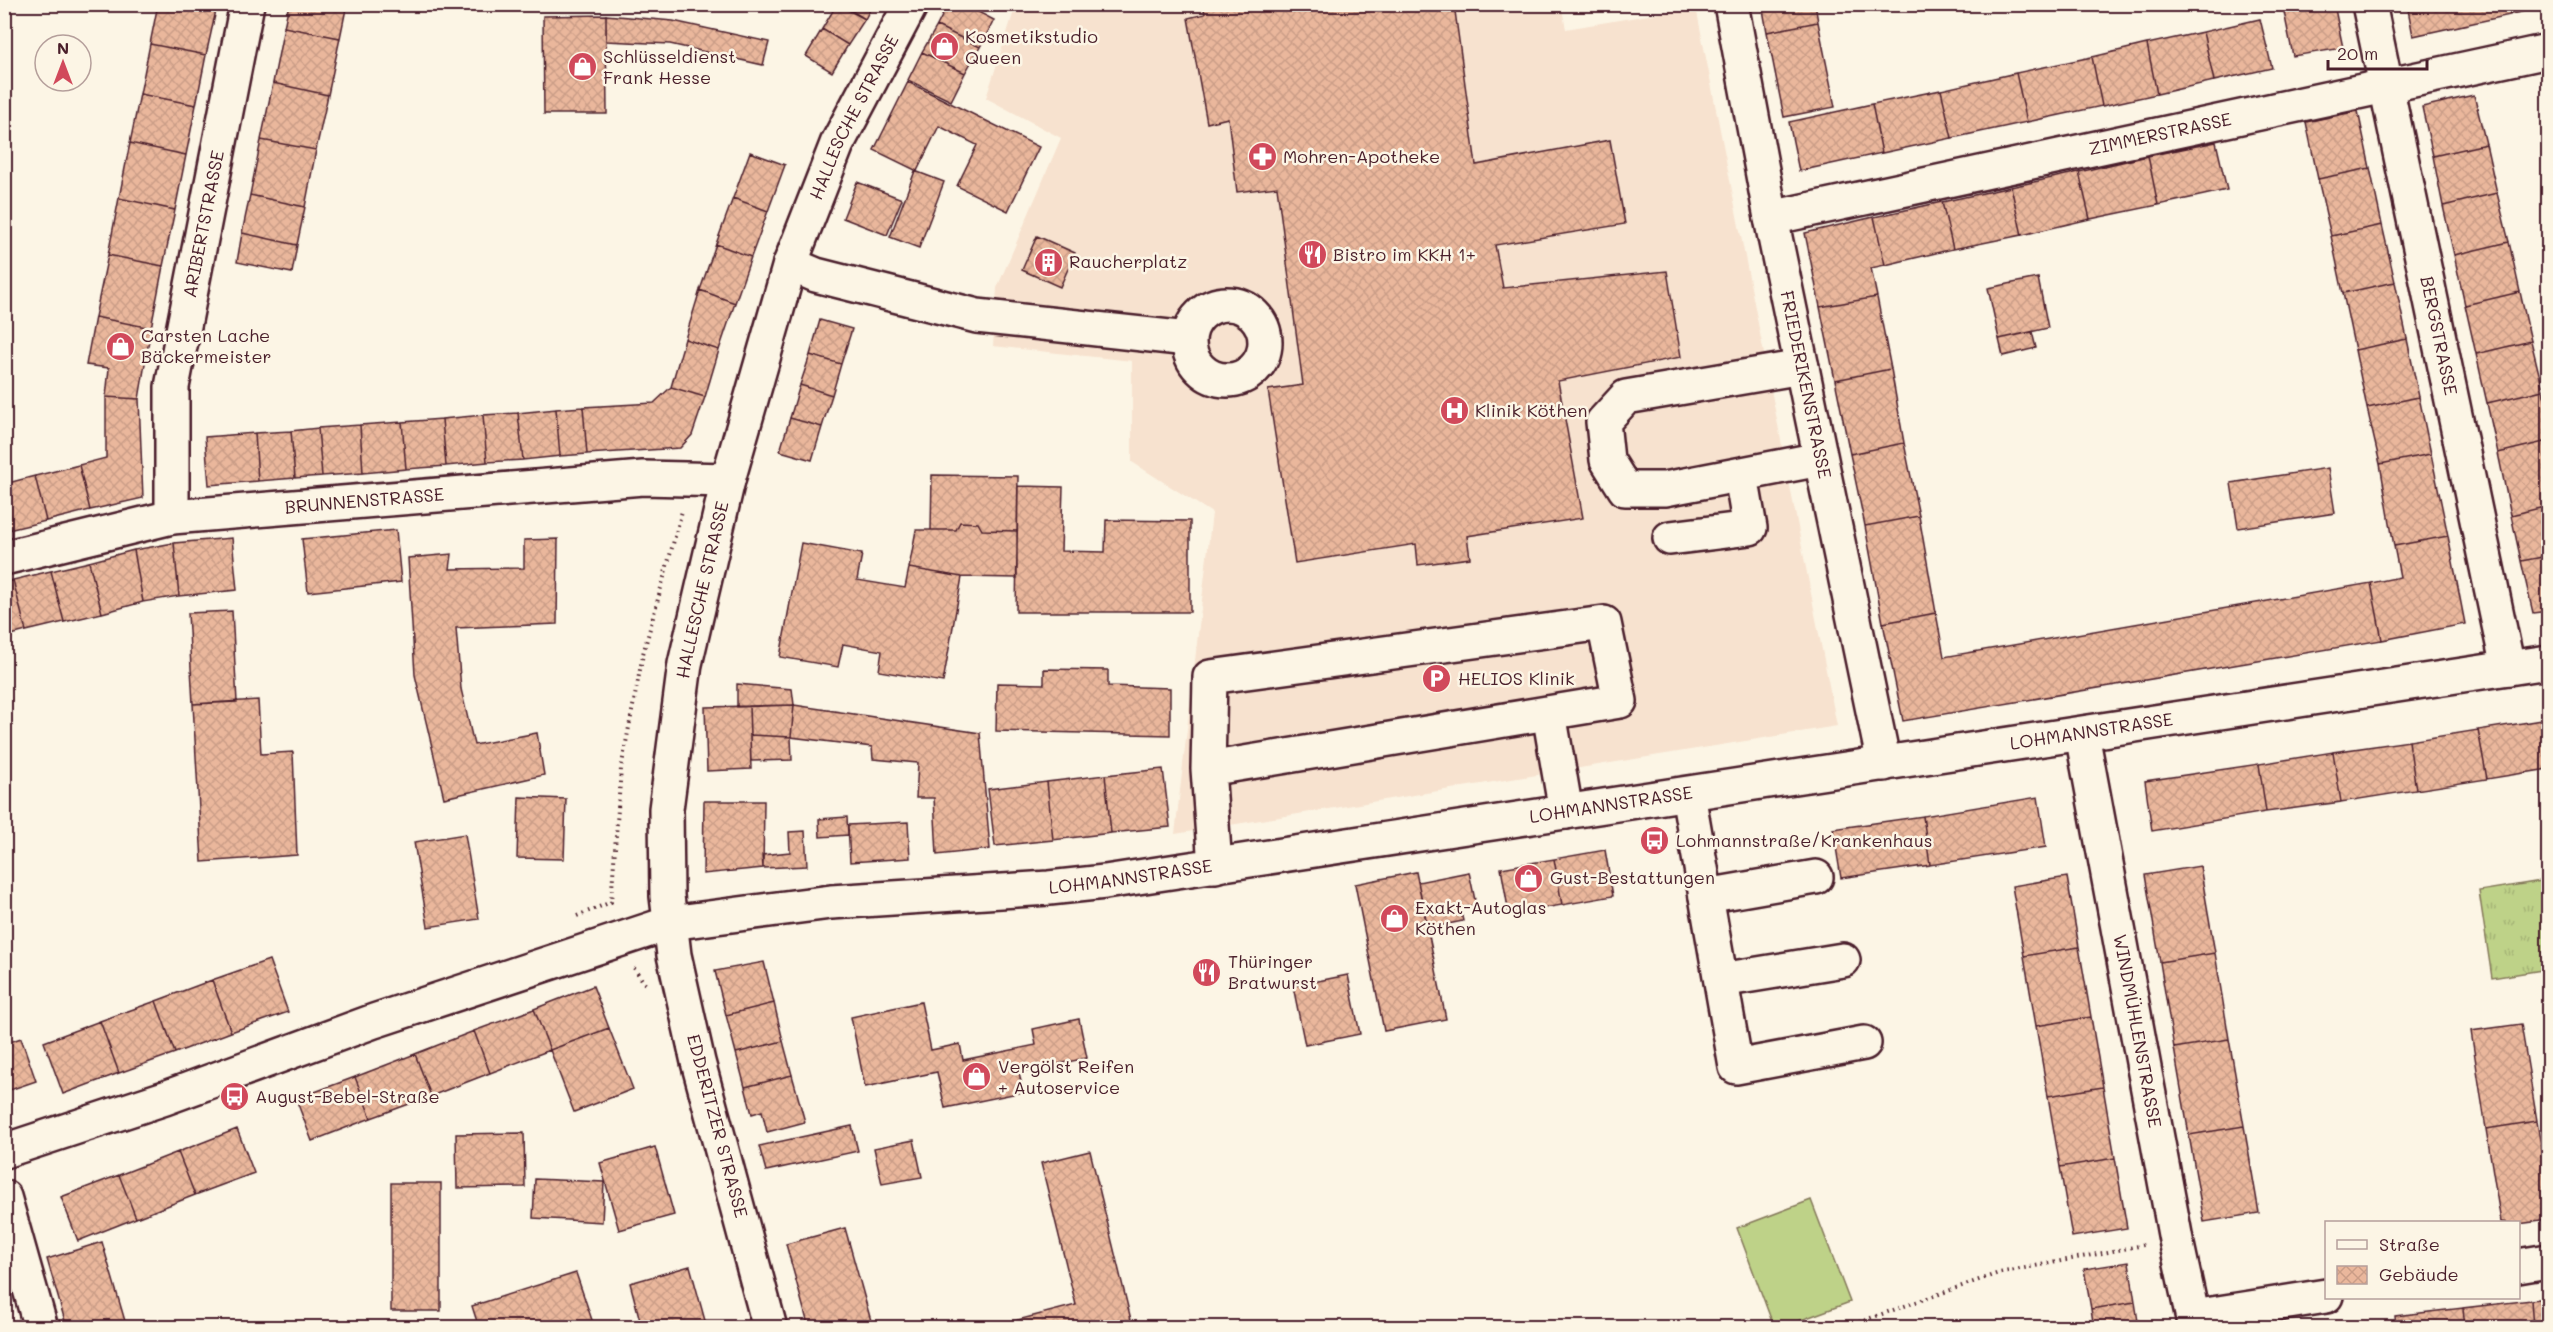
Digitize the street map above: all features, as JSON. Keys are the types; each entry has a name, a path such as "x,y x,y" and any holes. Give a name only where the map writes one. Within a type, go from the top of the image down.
{"street":[{"name":"ARIBERTSTRASSE","path":"172,517 172,387 247,4"},
{"name":"HALLESCHE STRASSE","path":"670,923 667,896 666,809 683,675 728,480 789,264 837,144 911,4"},
{"name":"FRIEDERIKENSTRASSE","path":"1731,4 1771,218 1884,764"},
{"name":"BERGSTRASSE","path":"2369,4 2508,668"},
{"name":"ZIMMERSTRASSE","path":"1771,218 2548,51"},
{"path":"789,264 816,275 977,316 1188,339"},
{"path":"1802,367 1626,397 1603,422 1607,460 1625,489 1665,489 1742,476 1820,459"},
{"path":"1670,538 1750,528 1742,476"},
{"name":"BRUNNENSTRASSE","path":"4,558 172,517 643,478 728,480"},
{"path":"1208,769 1620,701 1604,623 1210,677 1208,769 1215,866"},
{"name":"LOHMANNSTRASSE","path":"670,923 831,902 1049,888 1215,866 2548,662"},
{"path":"1549,713 1566,812"},
{"name":"WINDMÜHLENSTRASSE","path":"2082,734 2176,1240 2194,1322"},
{"path":"1688,794 1736,1067 1864,1043"},
{"path":"1706,896 1816,877"},
{"path":"4,1151 165,1098 374,1022 670,923"},
{"name":"EDDERITZER STRASSE","path":"670,923 674,955 699,1062 770,1328"},
{"path":"1721,980 1843,960"},
{"path":"4,1197 42,1328"},
{"path":"2520,1266 2548,1262"},
{"path":"2194,1322 2325,1296"}],"path":[{"path":"1842,1328 1999,1273 2123,1247 2176,1240"}],"shaded area":[{"name":"Klinik Köthen","path":"1561,4 1566,29 1696,7 1837,726 1175,834 1212,513 1132,462 1132,361 993,346 997,288 1061,138 986,98 1016,5"}],"green space":[{"path":"2548,880 2548,969 2492,978 2479,891"},
{"path":"1811,1200 1850,1302 1782,1327 1774,1327 1737,1228"}],"building":[{"path":"158,4 217,6 206,55 150,44"},
{"path":"289,4 347,4 340,38 284,27"},
{"path":"837,4 865,19 848,45 822,29"},
{"path":"841,4 873,4 865,19"},
{"path":"948,4 963,4 994,20 980,47 937,26"},
{"path":"1203,4 1454,4 1476,165 1610,140 1625,224 1495,245 1503,288 1667,271 1681,357 1558,381 1583,518 1467,536 1470,558 1418,565 1416,544 1295,563 1268,390 1303,385 1277,187 1237,192 1228,118 1207,123 1188,18 1205,14"},
{"path":"1762,4 1815,4 1818,22 1767,32"},
{"path":"2073,4 2107,4 2074,11"},
{"path":"2302,4 2334,4 2343,48 2293,56 2283,7"},
{"path":"2407,4 2507,4 2510,15 2413,36"},
{"path":"2509,4 2548,4 2548,6 2511,14"},
{"path":"606,15 607,114 544,114 543,16"},
{"path":"606,15 673,21 769,42 763,65 670,44 606,41"},
{"path":"2260,19 2272,68 2214,81 2203,32"},
{"path":"1818,22 1835,107 1784,117 1767,32"},
{"path":"937,26 980,47 965,73 922,52"},
{"path":"284,27 340,38 328,95 273,83"},
{"path":"822,29 848,45 832,72 806,56"},
{"path":"2203,32 2214,81 2157,94 2147,44"},
{"path":"150,44 206,55 196,105 140,94"},
{"path":"2147,44 2157,94 2102,106 2092,57"},
{"path":"922,52 965,73 951,101 908,80"},
{"path":"2092,57 2102,106 2027,122 2016,73"},
{"path":"2016,73 2027,122 1952,138 1941,90"},
{"path":"908,82 1039,147 1008,211 957,186 977,145 939,126 917,171 874,150"},
{"path":"273,83 328,95 316,150 261,140"},
{"path":"1941,90 1952,138 1882,153 1872,104"},
{"path":"140,94 196,105 186,155 130,143"},
{"path":"2474,95 2486,144 2433,156 2422,107"},
{"path":"1872,104 1882,153 1799,171 1789,122"},
{"path":"2358,111 2370,168 2318,179 2306,122"},
{"path":"261,140 316,150 305,207 250,195"},
{"path":"2216,142 2227,190 2158,205 2148,156"},
{"path":"130,143 186,155 175,210 119,198"},
{"path":"2486,144 2497,193 2443,206 2433,156"},
{"path":"750,152 785,165 768,211 733,198"},
{"path":"2148,156 2158,205 2090,219 2079,172"},
{"path":"2370,168 2382,225 2331,236 2318,179"},
{"path":"915,171 944,182 919,248 890,237"},
{"path":"2079,172 2090,219 2022,235 2011,187"},
{"path":"857,182 902,199 887,235 843,218"},
{"path":"2011,187 2022,235 1953,249 1942,202"},
{"path":"2497,193 2509,242 2454,255 2443,206"},
{"path":"250,195 305,207 297,245 242,233"},
{"path":"119,198 175,210 163,266 108,255"},
{"path":"733,198 768,211 751,257 716,244"},
{"path":"1942,202 1953,249 1885,265 1874,217"},
{"path":"1874,217 1885,265 1871,268 1877,297 1820,307 1805,233"},
{"path":"2382,225 2395,282 2343,293 2331,236"},
{"path":"242,233 297,245 292,273 237,262"},
{"name":"Raucherplatz","path":"1037,236 1075,253 1060,287 1022,270"},
{"path":"2509,242 2520,292 2465,305 2454,255"},
{"path":"716,244 751,257 735,303 700,290"},
{"path":"108,255 163,266 151,328 95,317"},
{"path":"2038,278 2048,328 1999,339 1988,288"},
{"path":"2395,282 2407,339 2355,350 2343,293"},
{"path":"700,290 735,303 719,350 685,339"},
{"path":"2520,292 2531,341 2476,354 2465,305"},
{"path":"1877,297 1891,369 1835,380 1820,307"},
{"path":"95,317 151,328 139,399 106,397 109,368 86,365"},
{"path":"820,320 852,329 841,364 810,355"},
{"path":"2032,332 2036,348 2003,356 1999,339"},
{"path":"685,339 719,350 705,397 671,387"},
{"path":"2407,339 2419,397 2367,408 2355,350"},
{"path":"2531,341 2543,390 2487,403 2476,354"},
{"path":"810,355 841,364 832,395 800,385"},
{"path":"1891,369 1904,443 1850,454 1835,380"},
{"path":"800,385 832,395 822,427 790,418"},
{"path":"671,387 705,397 692,435 680,448 587,454 583,407 654,403"},
{"path":"2543,390 2548,414 2548,441 2498,453 2487,403"},
{"path":"106,397 139,399 143,498 90,510 79,465 106,458"},
{"path":"2419,397 2431,454 2380,464 2367,408"},
{"path":"583,407 587,454 560,456 556,409"},
{"path":"556,409 560,456 523,460 518,413"},
{"path":"518,413 523,460 487,462 483,415"},
{"path":"483,415 487,462 446,466 442,419"},
{"path":"790,418 822,427 812,460 780,451"},
{"path":"442,419 446,466 406,469 402,422"},
{"path":"402,422 406,469 363,473 360,425"},
{"path":"360,425 363,473 322,476 318,428"},
{"path":"318,428 322,476 295,478 291,431"},
{"path":"291,431 295,478 258,481 255,433"},
{"path":"255,433 258,481 209,485 205,437"},
{"path":"2548,441 2548,506 2511,515 2498,453"},
{"path":"1904,443 1919,516 1865,526 1850,454"},
{"path":"2431,454 2448,536 2394,546 2380,464"},
{"path":"79,465 90,510 46,521 35,476"},
{"path":"2328,468 2335,513 2238,528 2231,483"},
{"path":"932,475 1018,476 1017,531 982,530 978,523 960,522 956,530 931,530"},
{"path":"35,476 46,521 4,531 4,484"},
{"path":"1018,486 1063,487 1061,551 1105,552 1106,520 1190,521 1190,612 1016,612"},
{"path":"2548,506 2548,556 2521,561 2511,515"},
{"path":"1919,516 1936,613 1883,623 1865,526"},
{"path":"960,522 978,523 982,530 1017,531 1017,578 962,577 909,568 916,530 956,530"},
{"path":"396,530 401,582 308,592 302,539"},
{"path":"2448,536 2465,624 2382,640 2371,583 2400,577 2394,546"},
{"path":"232,538 237,590 179,596 174,543"},
{"path":"558,539 557,624 456,628 461,689 474,745 537,733 544,775 444,798 415,675 408,558 452,554 450,569 524,568 524,540"},
{"path":"174,543 179,596 143,602 134,550"},
{"path":"801,543 862,554 857,580 905,588 909,568 962,577 943,682 879,671 882,651 843,644 838,667 780,657"},
{"path":"134,550 143,602 102,613 89,562"},
{"path":"2548,556 2548,611 2533,613 2521,561"},
{"path":"89,562 102,613 64,622 51,571"},
{"path":"51,571 64,622 26,631 13,580"},
{"path":"13,580 26,631 4,637 4,583"},
{"path":"2371,583 2382,640 1903,721 1883,623 1936,613 1944,657"},
{"path":"232,611 237,702 193,704 188,613"},
{"path":"1044,669 1108,670 1108,686 1170,688 1170,735 996,731 997,683 1044,684"},
{"path":"737,684 792,689 794,705 737,707"},
{"path":"258,700 261,754 293,752 297,855 202,862 193,704"},
{"path":"794,705 980,733 990,849 937,855 934,798 916,798 918,763 873,759 872,747 791,737"},
{"path":"794,705 791,737 750,735 749,706"},
{"path":"749,706 751,769 707,771 705,707"},
{"path":"2548,719 2548,769 2487,779 2478,730"},
{"path":"2478,730 2487,779 2416,790 2409,741"},
{"path":"750,735 791,737 792,760 751,761"},
{"path":"2409,741 2416,790 2341,802 2333,752"},
{"path":"2333,752 2341,802 2266,812 2259,764"},
{"path":"2259,764 2266,812 2152,831 2145,781"},
{"path":"1163,769 1170,827 1111,833 1105,775"},
{"path":"1105,775 1111,833 1053,840 1047,782"},
{"path":"1047,782 1053,840 995,846 988,789"},
{"path":"519,797 566,799 564,859 517,858"},
{"path":"2038,797 2046,847 1930,865 1923,816"},
{"path":"704,801 764,801 763,868 703,874"},
{"path":"1923,816 1930,865 1841,878 1833,829"},
{"path":"847,817 848,835 820,837 819,819"},
{"path":"908,822 910,858 850,862 848,825"},
{"path":"805,831 807,866 763,868 762,855 790,852 789,832"},
{"path":"465,834 479,919 428,927 414,842"},
{"path":"1605,850 1613,896 1562,905 1554,859"},
{"path":"1554,859 1562,905 1509,914 1501,868"},
{"path":"2200,866 2215,953 2160,962 2145,875"},
{"path":"1416,872 1446,1019 1384,1031 1355,884"},
{"path":"1469,872 1476,905 1460,908 1463,921 1428,928 1418,882"},
{"path":"2067,877 2079,947 2024,956 2012,886"},
{"path":"2079,947 2091,1017 2036,1026 2024,956"},
{"path":"2215,953 2229,1039 2174,1048 2160,962"},
{"path":"269,960 288,1012 231,1032 212,980"},
{"path":"764,962 774,1003 726,1015 715,971"},
{"path":"1348,975 1360,1034 1305,1045 1293,986"},
{"path":"212,980 231,1032 175,1053 156,1001"},
{"path":"593,986 609,1028 550,1050 534,1009"},
{"path":"156,1001 175,1053 119,1073 100,1021"},
{"path":"921,1002 931,1050 960,1044 963,1060 1036,1045 1033,1029 1079,1019 1087,1058 1019,1072 1023,1092 945,1108 937,1072 865,1087 851,1017"},
{"path":"774,1003 783,1041 736,1053 726,1015"},
{"path":"534,1009 550,1050 490,1073 474,1031"},
{"path":"2091,1017 2103,1087 2048,1096 2036,1026"},
{"path":"100,1021 119,1073 63,1094 44,1042"},
{"path":"2521,1024 2537,1121 2486,1129 2471,1031"},
{"path":"609,1028 633,1089 574,1112 550,1050"},
{"path":"474,1031 490,1073 431,1096 415,1054"},
{"path":"21,1038 36,1081 4,1092 4,1044"},
{"path":"2229,1039 2244,1126 2189,1135 2174,1048"},
{"path":"783,1041 792,1075 745,1087 736,1053"},
{"path":"415,1054 431,1096 371,1118 355,1077"},
{"path":"792,1075 805,1122 767,1132 762,1111 752,1114 745,1087"},
{"path":"355,1077 371,1118 312,1141 296,1099"},
{"path":"2103,1087 2115,1158 2060,1167 2048,1096"},
{"path":"2537,1121 2548,1194 2548,1220 2520,1224 2520,1221 2501,1221 2486,1129"},
{"path":"852,1126 858,1151 766,1171 759,1146"},
{"path":"2244,1126 2259,1213 2204,1222 2189,1135"},
{"path":"237,1129 254,1173 195,1195 178,1152"},
{"path":"524,1133 525,1187 457,1188 456,1134"},
{"path":"914,1140 922,1177 882,1184 874,1148"},
{"path":"655,1147 674,1215 619,1230 600,1163"},
{"path":"1090,1151 1133,1328 987,1328 1076,1305 1041,1163"},
{"path":"178,1152 195,1195 136,1218 119,1175"},
{"path":"2115,1158 2127,1228 2072,1237 2060,1167"},
{"path":"119,1175 136,1218 78,1241 61,1197"},
{"path":"535,1179 604,1182 602,1222 533,1218"},
{"path":"391,1183 441,1183 441,1311 391,1311"},
{"path":"845,1228 873,1328 809,1328 786,1244"},
{"path":"102,1242 127,1328 67,1328 47,1259"},
{"path":"2129,1262 2135,1302 2091,1309 2084,1269"},
{"path":"690,1266 707,1328 642,1328 630,1283"},
{"path":"576,1273 593,1323 580,1328 479,1328 472,1306"},
{"path":"2548,1298 2548,1328 2533,1328 2531,1300"},
{"path":"2531,1300 2533,1328 2465,1328 2463,1308"},
{"path":"2135,1302 2139,1328 2094,1328 2091,1309"},
{"path":"2463,1308 2465,1328 2396,1328 2395,1316"}],"place":[{"name":"Kosmetikstudio Queen","path":"944,47"},
{"name":"Schlüsseldienst Frank Hesse","path":"582,67"},
{"name":"Mohren-Apotheke","path":"1262,157"},
{"name":"Bistro im KKH 1+","path":"1312,255"},
{"name":"Raucherplatz","path":"1048,262"},
{"name":"Carsten Lache Bäckermeister","path":"120,346"},
{"name":"Klinik Köthen","path":"1454,411"},
{"name":"HELIOS Klinik","path":"1437,679"},
{"name":"Lohmannstraße/Krankenhaus","path":"1655,841"},
{"name":"Gust-Bestattungen","path":"1529,878"},
{"name":"Exakt-Autoglas Köthen","path":"1394,918"},
{"name":"Thüringer Bratwurst","path":"1207,972"},
{"name":"Vergölst Reifen + Autoservice","path":"977,1077"},
{"name":"August-Bebel-Straße","path":"234,1097"}]}
